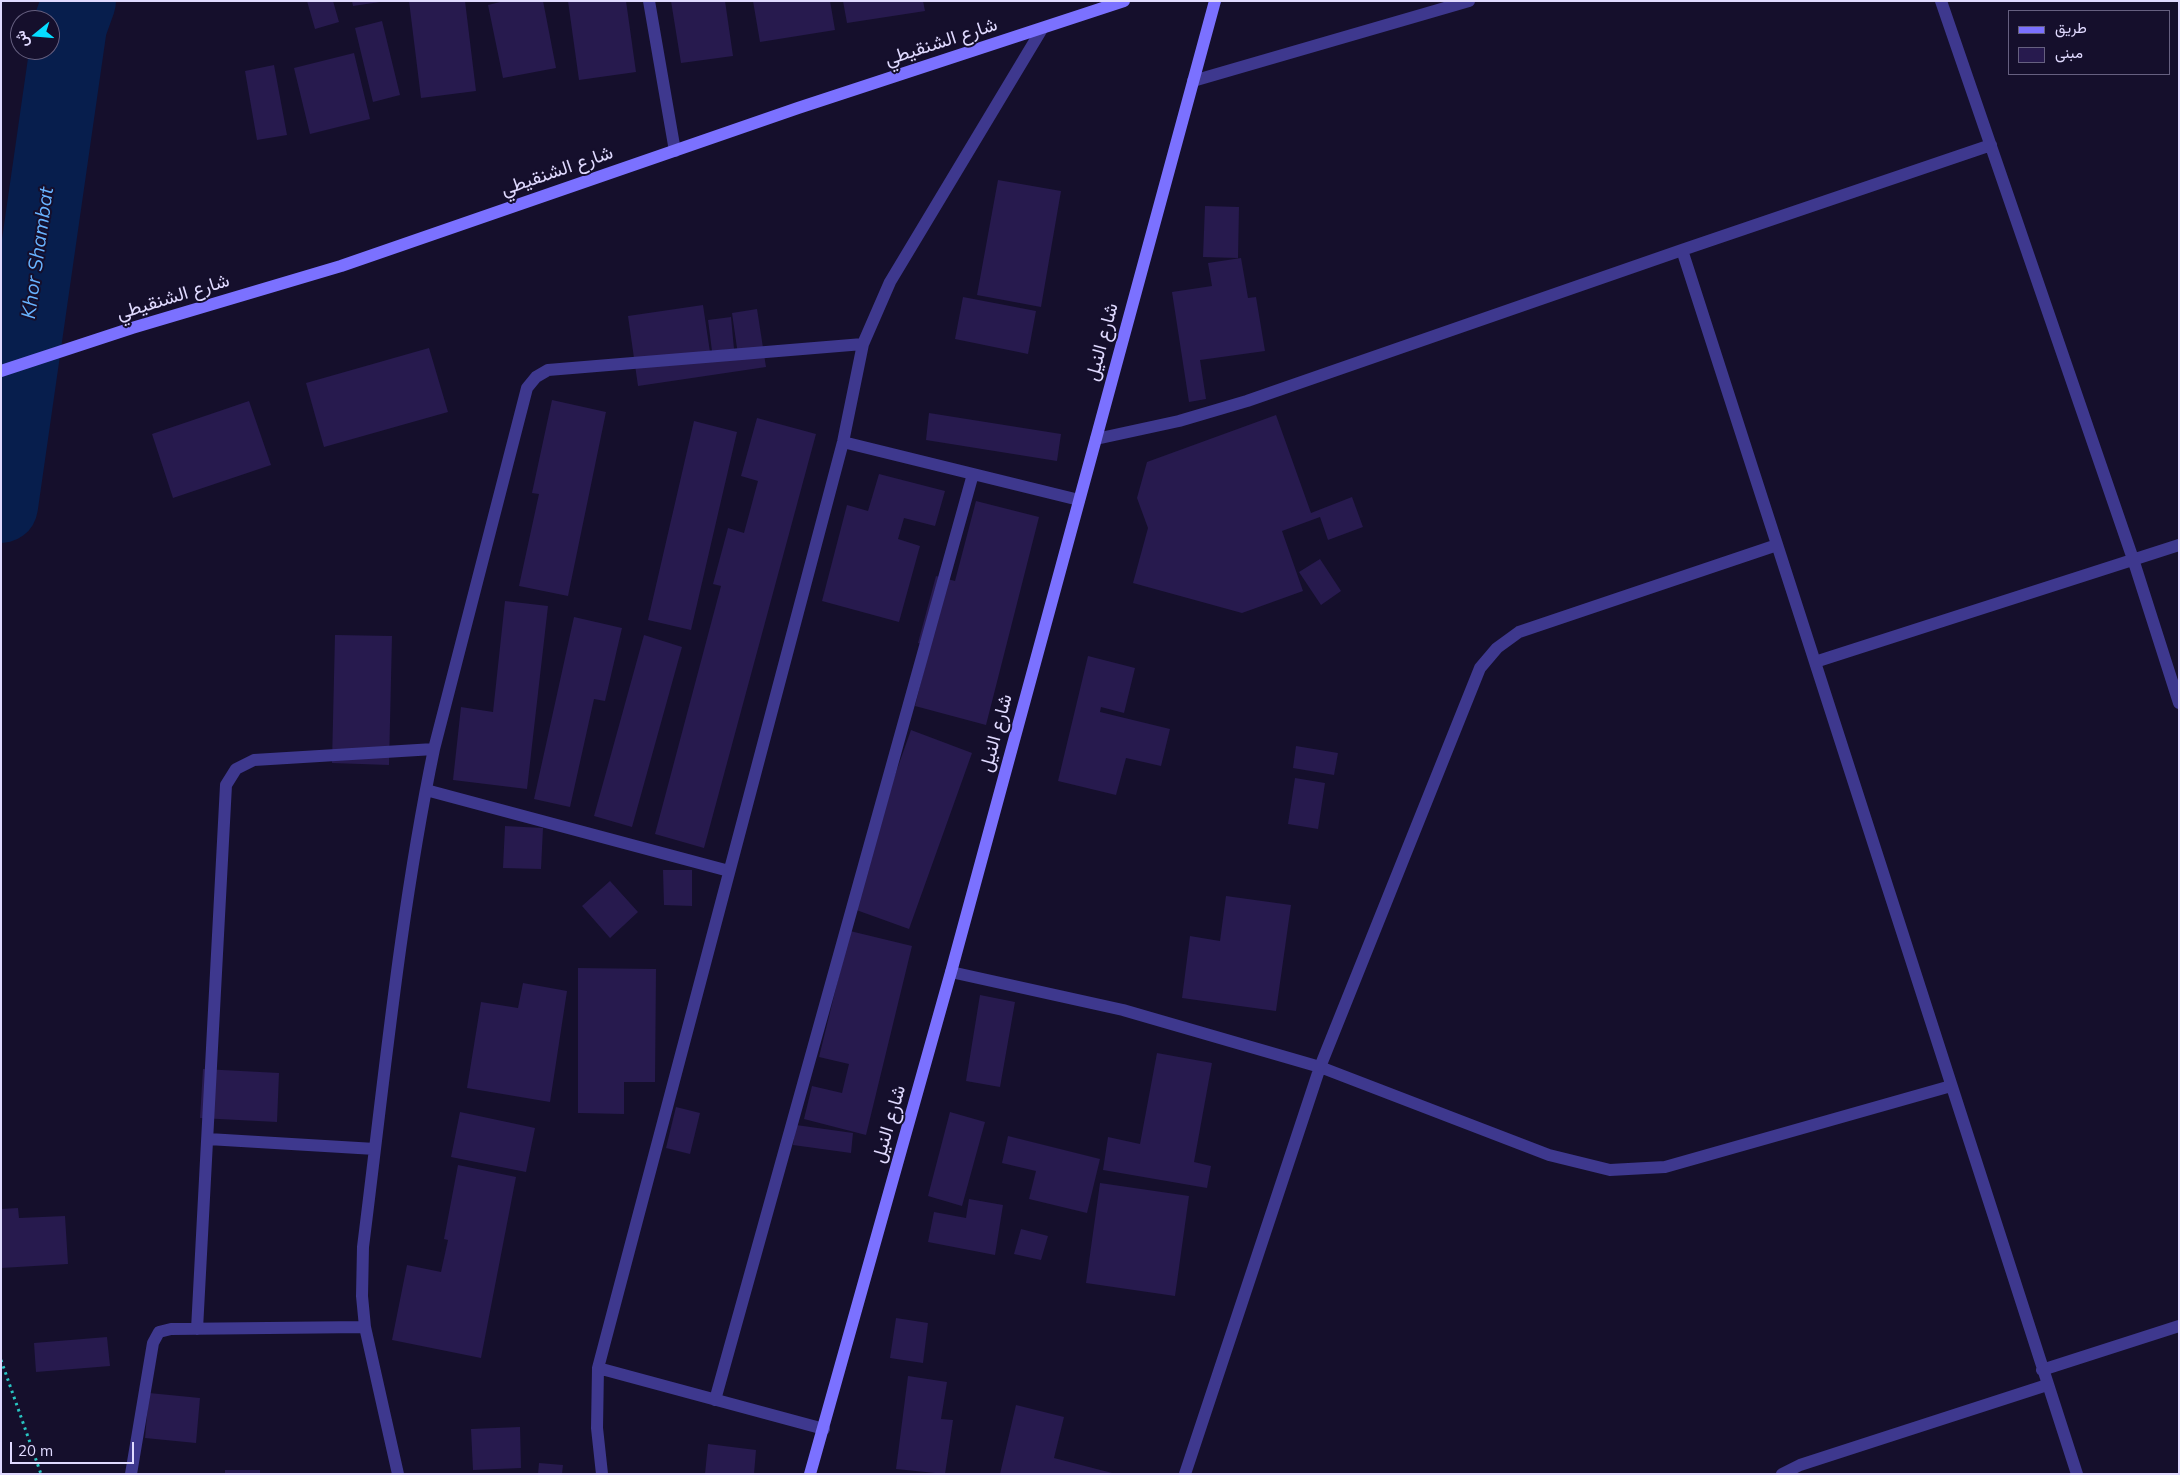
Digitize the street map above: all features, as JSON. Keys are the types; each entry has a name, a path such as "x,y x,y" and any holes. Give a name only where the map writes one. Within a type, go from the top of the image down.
{"street":[{"path":"650,1 675,151"},
{"name":"شارع الشنقيطي","path":"1,371 132,328 341,266 675,151 1124,1"},
{"name":"شارع النيل","path":"810,1474 951,972 1214,1"},
{"path":"1942,1 2133,560 2179,703"},
{"path":"1193,81 1467,2"},
{"path":"602,1474 597,1428 598,1368 843,442 863,344 890,282 1042,29"},
{"path":"1096,439 1179,421 1231,406 1991,145"},
{"path":"1682,250 2077,1474"},
{"path":"398,1474 365,1327 362,1296 363,1247 411,869 426,790 434,749 517,420 527,388 536,377 548,370 863,344"},
{"path":"843,442 1079,500"},
{"path":"715,1400 973,474"},
{"path":"1815,662 2179,545"},
{"path":"1185,1474 1320,1067 1480,668 1497,648 1519,632 1777,546"},
{"path":"197,1329 226,785 236,769 254,760 434,749"},
{"path":"426,790 730,871"},
{"path":"951,972 1124,1010 1320,1067 1549,1155 1610,1170 1665,1167 1951,1086"},
{"path":"208,1139 375,1149"},
{"path":"2042,1370 2179,1326"},
{"path":"131,1474 153,1343 159,1332 171,1329 365,1327"},
{"path":"598,1368 824,1429"},
{"path":"1782,1474 1800,1464 2047,1385"}],"path":[{"path":"1,1360 40,1474"}],"building":[{"path":"307,1 333,1 339,22 315,29"},
{"path":"352,1 380,1 380,2 353,6"},
{"path":"409,1 465,1 476,91 421,98"},
{"path":"504,1 543,1 556,68 503,78 488,5"},
{"path":"568,1 626,1 636,72 579,80"},
{"path":"671,1 725,1 733,56 681,63"},
{"path":"753,1 830,1 835,30 760,42"},
{"path":"843,1 923,1 925,11 847,23"},
{"path":"382,21 400,95 373,102 355,28"},
{"path":"354,53 370,119 310,134 294,68"},
{"path":"274,65 287,135 257,140 245,71"},
{"path":"998,180 1061,191 1041,307 977,295"},
{"path":"1205,206 1239,207 1238,258 1203,257"},
{"path":"1241,258 1248,298 1256,297 1265,351 1200,360 1206,399 1189,402 1172,292 1212,286 1208,263"},
{"path":"963,297 1036,311 1028,354 955,339"},
{"path":"703,305 711,359 738,355 732,313 757,309 766,367 638,386 628,316"},
{"path":"731,317 734,349 712,351 708,320"},
{"path":"429,348 448,412 324,447 306,383"},
{"path":"552,400 606,412 568,596 519,586 539,494 532,493"},
{"path":"249,401 271,465 173,498 152,434"},
{"path":"929,413 1061,434 1057,461 926,440"},
{"path":"1276,415 1311,513 1352,497 1363,527 1328,540 1320,517 1282,531 1303,591 1242,613 1133,583 1148,528 1137,498 1147,462"},
{"path":"757,418 816,434 704,848 655,834 721,586 713,584 728,528 744,533 758,481 741,476"},
{"path":"694,421 737,432 691,630 648,620"},
{"path":"879,474 945,491 935,526 904,518 898,539 920,546 899,622 822,601 847,505 868,511"},
{"path":"976,501 1039,517 986,725 915,706 930,646 918,643 936,576 955,581"},
{"path":"1320,559 1341,591 1321,605 1299,572"},
{"path":"505,601 548,606 527,789 453,780 461,707 493,712"},
{"path":"574,617 622,628 605,701 594,699 570,807 534,799"},
{"path":"335,635 392,636 389,765 332,763"},
{"path":"644,635 682,647 632,827 594,816"},
{"path":"1088,656 1135,668 1124,713 1101,707 1100,712 1170,729 1161,766 1126,758 1116,795 1058,781"},
{"path":"911,730 972,753 909,929 848,907"},
{"path":"1296,746 1338,753 1334,775 1293,768"},
{"path":"1295,778 1325,783 1318,829 1288,824"},
{"path":"505,826 543,828 541,869 503,868"},
{"path":"663,870 692,870 692,906 664,905"},
{"path":"610,881 638,912 610,938 582,906"},
{"path":"1226,896 1291,905 1276,1011 1182,998 1190,936 1220,941"},
{"path":"850,931 912,946 866,1135 804,1119 812,1086 842,1093 849,1064 819,1057"},
{"path":"578,968 656,969 655,1082 624,1082 624,1114 578,1113"},
{"path":"523,983 567,991 550,1102 467,1088 481,1002 518,1008"},
{"path":"980,995 1015,1002 1000,1087 966,1081"},
{"path":"1157,1053 1212,1063 1194,1162 1211,1166 1207,1188 1103,1170 1108,1137 1140,1144"},
{"path":"203,1069 279,1073 277,1122 200,1118"},
{"path":"676,1107 700,1113 690,1154 666,1148"},
{"path":"460,1112 535,1128 526,1172 451,1157"},
{"path":"950,1112 985,1122 962,1206 928,1196"},
{"path":"796,1125 853,1133 851,1153 793,1145"},
{"path":"1008,1136 1100,1159 1087,1213 1029,1199 1036,1171 1002,1163"},
{"path":"458,1165 516,1177 481,1358 392,1340 407,1265 441,1272 448,1240 444,1239"},
{"path":"1100,1183 1189,1196 1175,1296 1086,1283"},
{"path":"969,1199 1003,1205 995,1255 928,1242 934,1212 966,1218"},
{"path":"18,1208 19,1218 65,1216 68,1264 1,1268 1,1209"},
{"path":"1021,1229 1048,1236 1041,1260 1014,1254"},
{"path":"896,1318 928,1323 923,1363 890,1358"},
{"path":"107,1337 110,1366 36,1372 34,1343"},
{"path":"908,1376 947,1382 941,1419 953,1420 945,1474 896,1469"},
{"path":"149,1393 200,1398 196,1443 145,1438"},
{"path":"1016,1405 1064,1417 1054,1458 1116,1474 1000,1474"},
{"path":"520,1427 521,1468 473,1470 471,1429"},
{"path":"708,1444 756,1450 754,1474 705,1474"},
{"path":"539,1463 563,1465 562,1474 538,1474"},
{"path":"225,1470 260,1470 260,1474 225,1474"}],"waterway":[{"name":"Khor Shambat","path":"1,506 70,26 79,1"}]}
